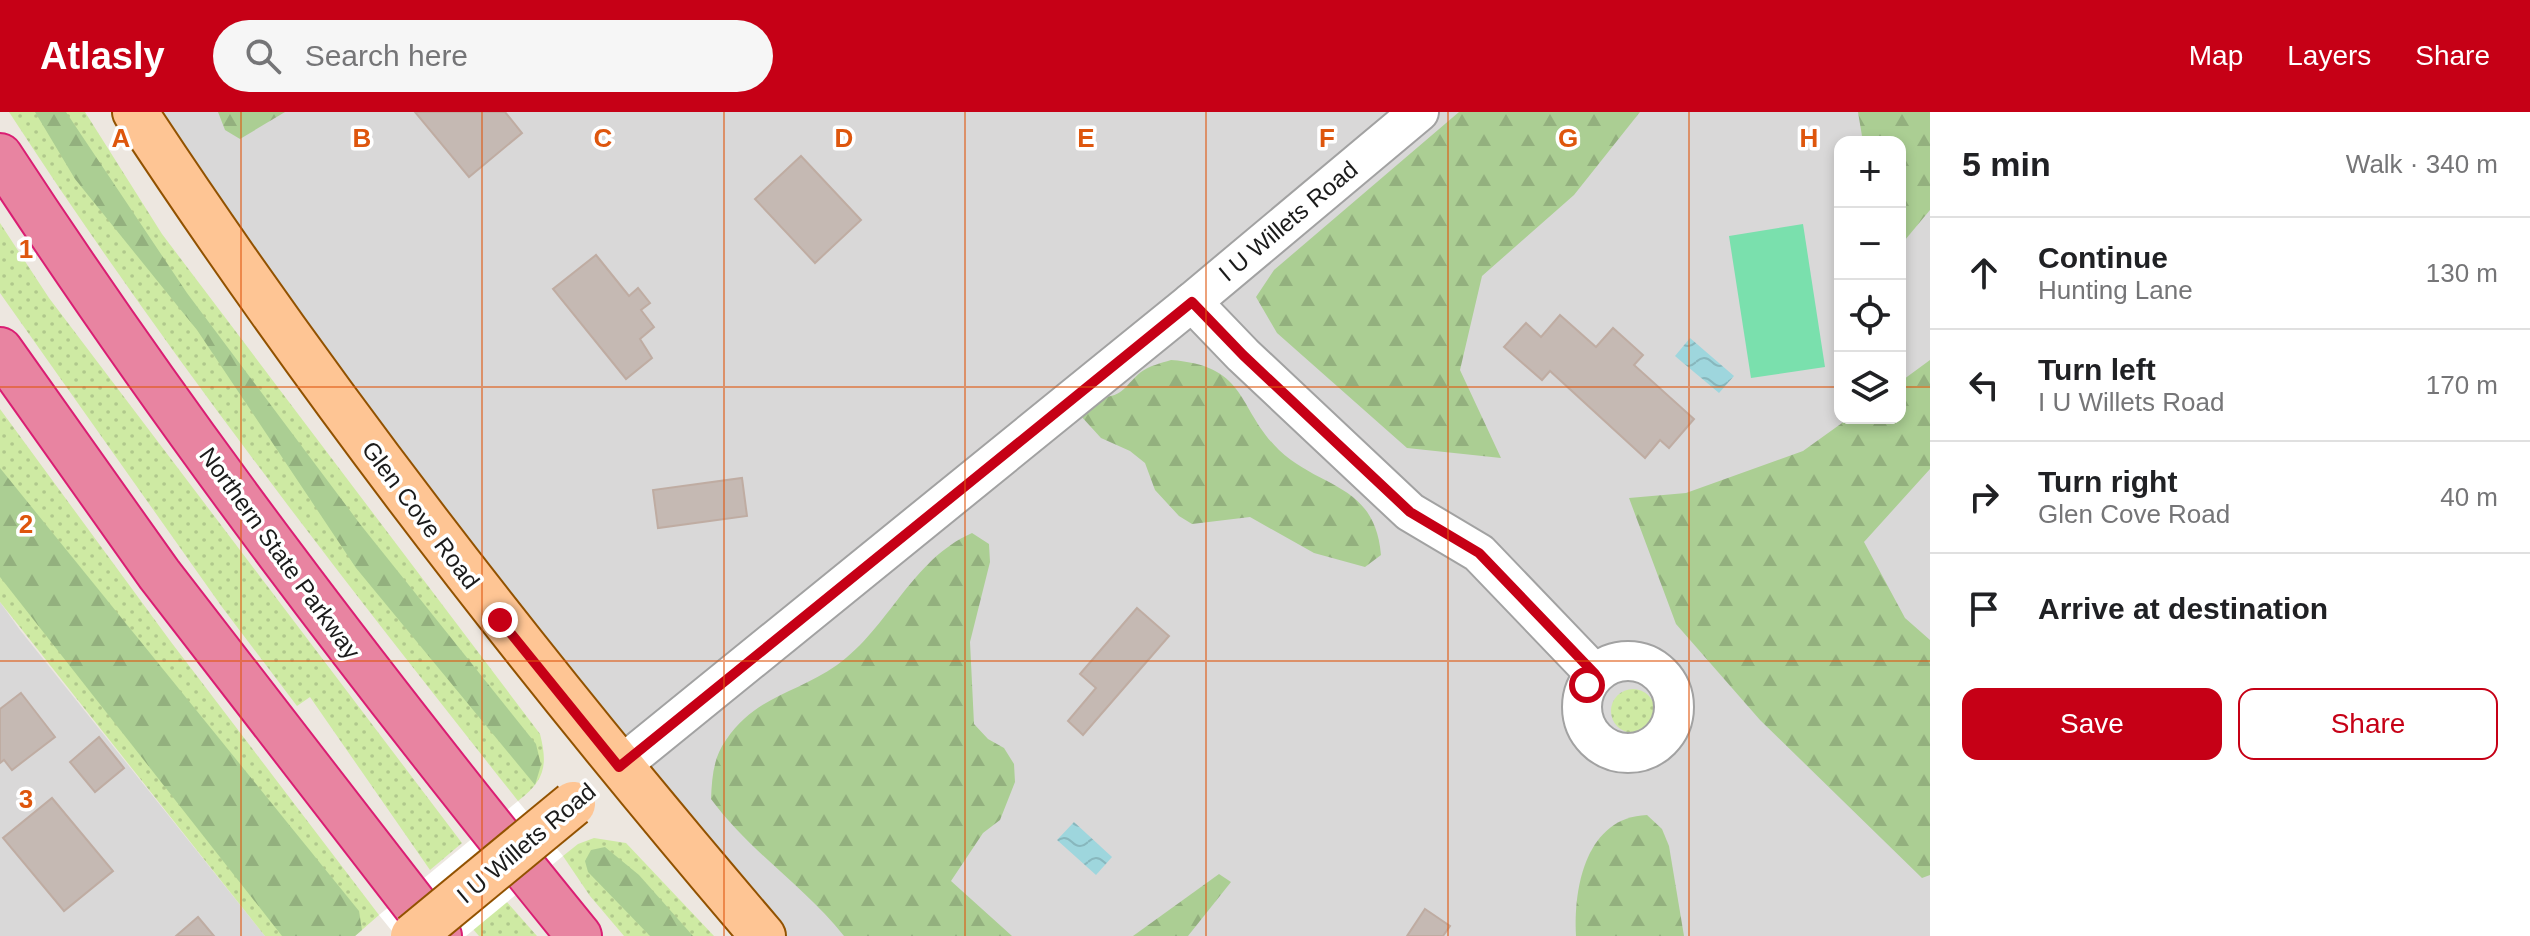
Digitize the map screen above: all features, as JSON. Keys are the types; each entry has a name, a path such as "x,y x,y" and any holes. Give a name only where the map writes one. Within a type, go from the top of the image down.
{"highway":[{"name":"Northern State Parkway","path":"0,156 56,243 249,513 385,695 579,936"},
{"path":"0,350 159,574 439,936"}],"main road":[{"name":"Glen Cove Road","path":"135,112 277,322 459,566 619,767 763,936"},
{"name":"I U Willets Road","path":"413,936 619,767"}],"street":[{"name":"I U Willets Road","path":"619,767 1192,302 1419,112"},
{"path":"1192,302 1243,355 1410,512 1479,553 1595,674"}],"shaded area":[{"path":"135,112 1930,112 1930,936 763,936"},
{"path":"0,602 20,630 265,936 0,936"}],"green space":[{"path":"9,112 85,112 162,234 540,734 544,755 542,772 534,786 518,801 320,548 192,376"},
{"path":"35,112 66,112 187,293 360,524 536,744 541,765 535,785 356,568 197,330 75,179"},
{"path":"218,112 285,112 240,139 225,130"},
{"path":"1459,112 1640,112 1574,195 1482,276 1460,370 1501,458 1407,448 1277,333 1256,297 1274,270"},
{"path":"1858,112 1930,112 1930,210 1906,239 1906,136 1862,136"},
{"path":"0,223 49,298 462,843 430,870 310,697 297,706 222,607 0,293"},
{"path":"1803,224 1825,367 1751,378 1729,236"},
{"path":"1171,360 1196,364 1228,380 1279,450 1357,500 1377,531 1381,555 1365,567 1314,553 1250,517 1192,524 1179,516 1155,490 1145,463 1130,451 1101,438 1080,415 1099,397 1119,393 1144,370"},
{"path":"1930,360 1930,469 1864,542 1905,618 1930,640 1930,875 1922,878 1760,720 1676,624 1629,498 1686,493 1803,451 1841,424 1906,424 1906,378"},
{"path":"0,409 171,642 379,915 355,936 265,936 0,602"},
{"path":"0,468 359,911 362,930 355,936 282,936 0,577"},
{"path":"972,533 989,544 990,562 970,642 974,724 988,739 1004,748 1014,764 1015,782 1000,820 983,833 951,881 1012,936 844,936 742,835 711,799 716,761 726,740 751,713 837,665 871,633 932,560"},
{"path":"1633,689 1648,696 1655,711 1648,726 1633,733 1618,726 1611,711 1618,696"},
{"path":"1647,815 1662,829 1669,846 1684,936 1576,936 1581,876 1597,841 1610,828 1627,819"},
{"path":"594,838 626,843 714,936 624,936 590,896 563,856 578,844"},
{"path":"605,847 639,875 693,936 650,936 588,872 585,861 591,850"},
{"path":"1219,874 1231,882 1188,936 1133,936"},
{"path":"506,901 537,936 479,936 472,928"}],"water":[{"path":"1690,338 1734,376 1719,393 1675,356"},
{"path":"1074,822 1112,857 1096,875 1057,840"}],"pier":[{"path":"518,801 563,856 466,936 396,936 379,915"}],"building":[{"path":"415,112 505,112 522,133 469,177"},
{"path":"801,156 861,220 815,263 755,199"},
{"path":"596,255 629,296 638,288 650,303 641,310 654,327 640,339 652,358 626,379 553,289"},
{"path":"1560,315 1596,347 1613,328 1643,355 1634,365 1694,419 1669,448 1660,440 1645,458 1550,371 1542,380 1504,347 1526,323 1541,337"},
{"path":"742,478 747,516 658,528 653,490"},
{"path":"1137,608 1169,636 1083,735 1068,721 1096,688 1080,674"},
{"path":"21,693 55,737 12,770 4,760 0,763 0,709"},
{"path":"99,737 124,768 95,792 70,762"},
{"path":"52,798 113,871 64,911 3,838"},
{"path":"1425,909 1450,926 1443,936 1407,936"},
{"path":"198,917 214,936 176,936"}],"route":[{"path":"500,620 619,767 1192,302 1243,355 1410,512 1479,553 1595,674 1587,685"}]}
